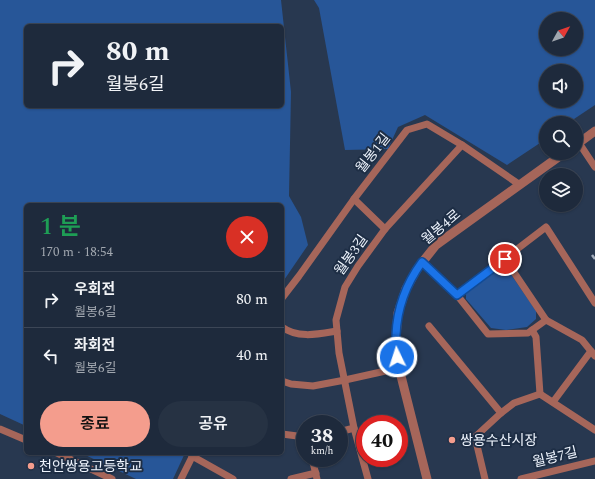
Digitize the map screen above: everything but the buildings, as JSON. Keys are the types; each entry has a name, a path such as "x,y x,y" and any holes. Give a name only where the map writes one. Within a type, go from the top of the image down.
{"street":[{"name":"월봉1길","path":"284,295 354,199 407,130 427,124 520,185"},
{"path":"583,140 595,131"},
{"name":"월봉3길","path":"368,479 354,428 339,353 336,320 345,287 358,266 385,229 462,146"},
{"path":"583,152 595,167"},
{"name":"월봉4로","path":"427,479 399,368 396,336 398,313 406,289 422,262 436,245 554,160"},
{"path":"354,199 385,229"},
{"path":"457,295 546,227 595,303"},
{"path":"505,259 546,320 582,340 593,353 553,402"},
{"path":"422,262 457,295 488,334 528,333 546,320"},
{"path":"429,326 501,413"},
{"path":"284,328 300,335 337,331"},
{"path":"532,330 536,337 540,394"},
{"path":"284,382 291,384 313,386 399,368"},
{"path":"485,479 475,437 514,403 540,394"},
{"path":"540,394 595,430"},
{"path":"348,430 354,428"},
{"path":"0,429 24,439"},
{"path":"284,434 296,436"},
{"path":"61,455 112,479"},
{"path":"181,479 193,455 233,479"},
{"name":"월봉7길","path":"521,479 595,461"},
{"path":"291,479 317,476"}],"shaded area":[{"path":"0,0 281,0 284,24 24,24 24,108 284,108 284,28 291,92 289,196 301,217 308,245 284,280 284,203 24,203 24,425 0,414"},
{"path":"314,0 595,0 595,105 578,116 539,116 539,144 507,165 425,115 398,127 388,149 345,150 319,8"},
{"path":"501,267 506,267 536,311 536,319 527,327 506,330 491,328 466,299 466,293"},
{"path":"85,455 184,455 173,479 136,479"}],"railway":[{"path":"592,255 595,259"}],"place":[{"name":"쌍용수산시장","path":"452,440"},
{"name":"천안쌍용고등학교","path":"31,466"}],"route":[{"path":"397,357 396,336 398,313 406,289 422,262 457,295 505,259"}]}
